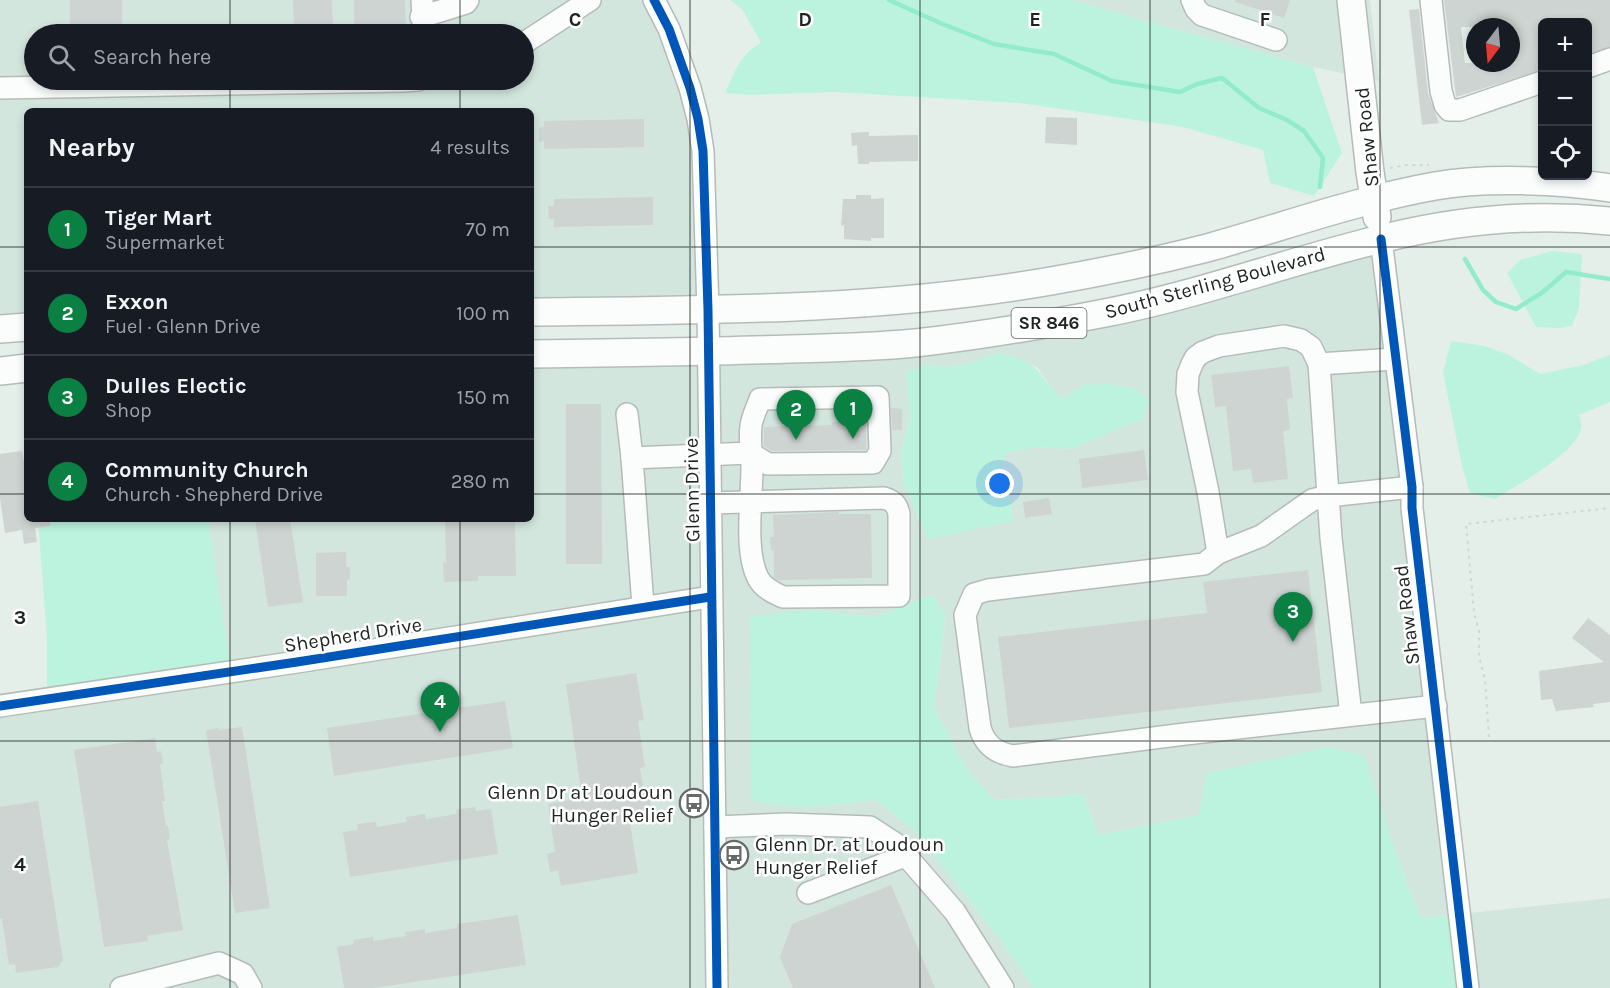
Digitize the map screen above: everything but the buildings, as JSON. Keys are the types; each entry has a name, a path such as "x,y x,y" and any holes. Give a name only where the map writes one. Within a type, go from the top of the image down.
{"main road":[{"name":"Shaw Road","path":"1351,0 1381,239"},
{"name":"South Sterling Boulevard","path":"534,312 708,310 847,305 994,290 1064,279 1187,252 1375,200 1435,186 1465,183 1562,183 1610,188"},
{"name":"South Sterling Boulevard","path":"534,354 708,352 914,343 1108,313 1178,297 1381,239 1419,231 1494,219 1523,217 1610,221"},
{"path":"0,329 24,327"},
{"path":"0,371 24,368"}],"street":[{"path":"422,17 466,3 468,0"},
{"path":"534,36 590,0"},
{"name":"Glenn Drive","path":"654,0 669,29 690,88 698,119 705,196 717,988"},
{"path":"1192,0 1202,15 1276,40"},
{"path":"1431,0 1441,91 1449,110 1461,110 1538,83"},
{"path":"1592,65 1610,59"},
{"path":"0,88 24,88"},
{"name":"Shaw Road","path":"1381,239 1412,487 1412,508 1468,988"},
{"path":"1218,554 1208,492 1187,392 1188,374 1196,357 1219,346 1284,336 1301,340 1311,347 1319,364 1331,538 1351,715"},
{"path":"1319,364 1395,359"},
{"path":"632,458 750,453 768,464 873,463 880,451 878,398 760,399 751,423 750,453 752,466 750,502 752,556 759,580 768,590 783,597 899,596 899,514 892,500 884,498 750,502 710,503"},
{"path":"627,414 643,606"},
{"path":"1412,487 1328,496 1312,500 1261,536 1218,554 1204,564 988,590 974,594 965,615 980,728 988,744 1002,754 1013,756 1436,706"},
{"name":"Shepherd Drive","path":"0,705 297,662 710,597"},
{"path":"715,827 787,824 870,827 896,844 955,912 1003,988"},
{"path":"808,892 905,856"},
{"path":"121,988 219,963 243,974 251,988"}],"path":[{"path":"1489,737 1485,680 1479,656 1479,632 1474,612 1466,524 1610,508"}],"shaded area":[{"path":"0,0 654,0 690,88 708,310 534,312 534,108 24,108 24,327 0,329"},
{"path":"1071,0 1370,0 1379,81 1313,67"},
{"path":"1381,239 1460,914 1610,898 1610,988 1468,988 1459,914 1421,918 1396,854 1199,815 1098,835 1084,795 995,800 968,771 934,708 946,615 932,595 875,617 813,610 751,732 751,800 802,808 876,800 917,833 1001,941 1034,988 0,988 0,706 230,671 208,522 534,522 534,354 914,343","holes":["999,353 1037,367 1053,390 1063,399 1084,385 1105,434 1074,449 1035,447 1007,453 1000,470 1008,489 928,539 903,481 901,452 929,365 950,367 971,363"]}],"green space":[{"path":"730,0 1071,0 1313,67 1342,153 1314,196 1270,183 1263,150 1183,127 1020,103 835,92 751,95 725,93 743,58 761,43 742,9"},
{"path":"1552,251 1582,254 1579,308 1572,326 1536,327 1507,273 1520,260"},
{"path":"1451,341 1485,346 1509,355 1540,374 1583,365 1610,355 1610,402 1579,415 1581,429 1577,438 1557,458 1530,477 1495,499 1470,493 1462,466 1443,372"},
{"path":"999,353 1022,359 1030,364 1063,399 1084,385 1108,384 1135,388 1149,400 1142,420 1074,449 1035,447 1007,453 1000,470 1008,489 1014,521 928,539 903,481 901,452 910,419 906,371 929,365 950,367 971,363"},
{"path":"38,522 208,522 231,672 47,698 47,639"},
{"path":"932,595 946,614 934,708 968,771 995,800 1084,795 1098,835 1199,815 1207,773 1329,747 1364,755 1396,854 1421,918 1460,914 1468,988 1034,988 1001,941 917,833 876,800 802,808 751,801 750,616 813,610 875,617"}],"waterway":[{"path":"889,0 994,44 1054,54 1112,81 1180,92 1197,84 1222,78 1259,108 1287,120 1304,131 1323,158 1320,187"},
{"path":"1465,259 1483,290 1496,302 1516,309 1543,292 1566,272 1610,279"}],"cycle path":[{"path":"654,0 669,29 690,88 703,151 708,310 717,988"},
{"path":"1381,239 1412,487 1412,508 1468,988"},
{"path":"0,706 710,597"}],"place":[{"name":"Tiger Mart","path":"853,439"},
{"name":"Exxon","path":"796,440"},
{"name":"Dulles Electic","path":"1293,642"},
{"name":"Community Church","path":"440,732"},
{"name":"Glenn Dr at Loudoun Hunger Relief","path":"694,803"},
{"name":"Glenn Dr. at Loudoun Hunger Relief","path":"734,855"}]}
